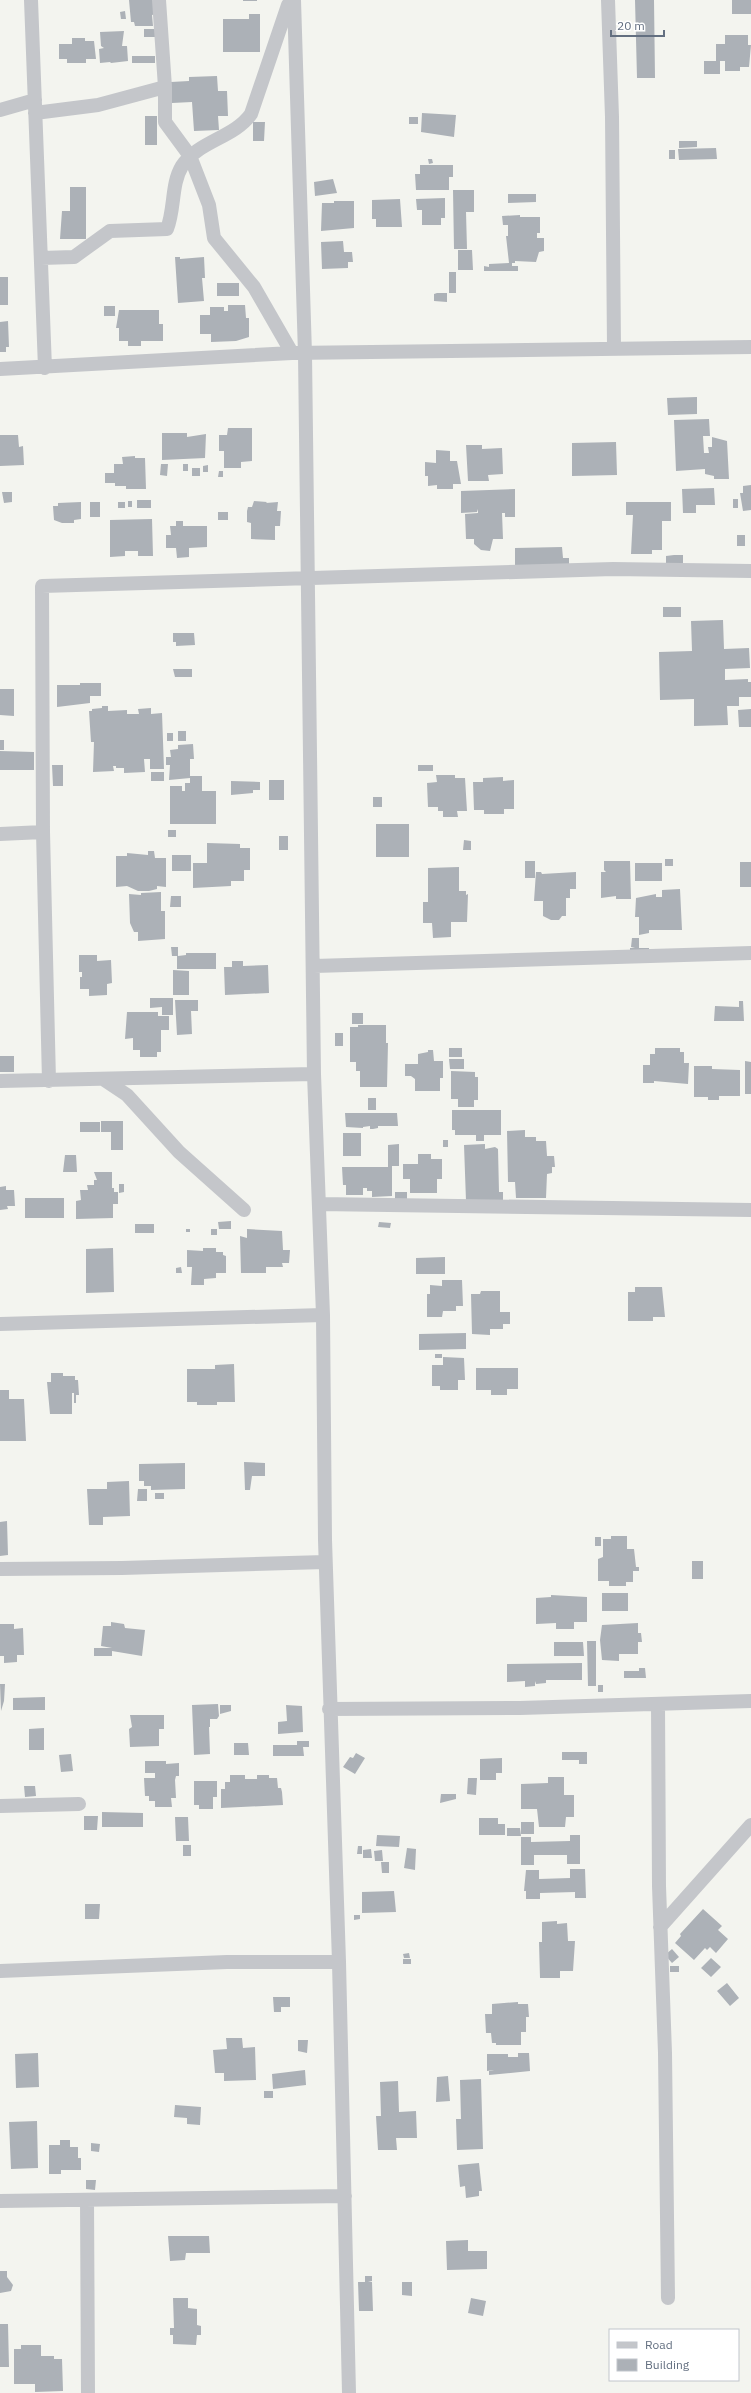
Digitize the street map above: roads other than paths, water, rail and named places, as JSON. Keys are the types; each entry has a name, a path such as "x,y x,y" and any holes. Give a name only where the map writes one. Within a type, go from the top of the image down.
{"street":[{"path":"31,0 45,368"},
{"path":"159,0 165,87 165,122 190,156 209,205 214,238 254,287 298,353"},
{"path":"608,0 612,124 614,347"},
{"path":"41,258 74,256 110,231 167,229 178,175 190,156 244,123 251,114 290,4"},
{"path":"290,4 298,353 308,579 314,966 314,1074 323,1315 325,1562 339,1962 349,2393"},
{"path":"0,110 35,106 98,105 165,87"},
{"path":"0,369 45,368 298,353 614,347 751,347"},
{"path":"49,1081 43,832 42,586 613,569 751,570"},
{"path":"0,834 43,832"},
{"path":"314,966 751,953"},
{"path":"0,1082 314,1074"},
{"path":"103,1080 127,1095 179,1152 244,1210"},
{"path":"319,1204 751,1210"},
{"path":"0,1324 323,1315"},
{"path":"0,1569 122,1568 325,1562"},
{"path":"330,1709 520,1708 751,1701"},
{"path":"658,1704 660,1927 666,2053 668,2298"},
{"path":"0,1806 79,1804"},
{"path":"660,1927 751,1825"},
{"path":"0,1971 227,1962 339,1962"},
{"path":"0,2201 345,2196"},
{"path":"87,2200 88,2393"}]}
